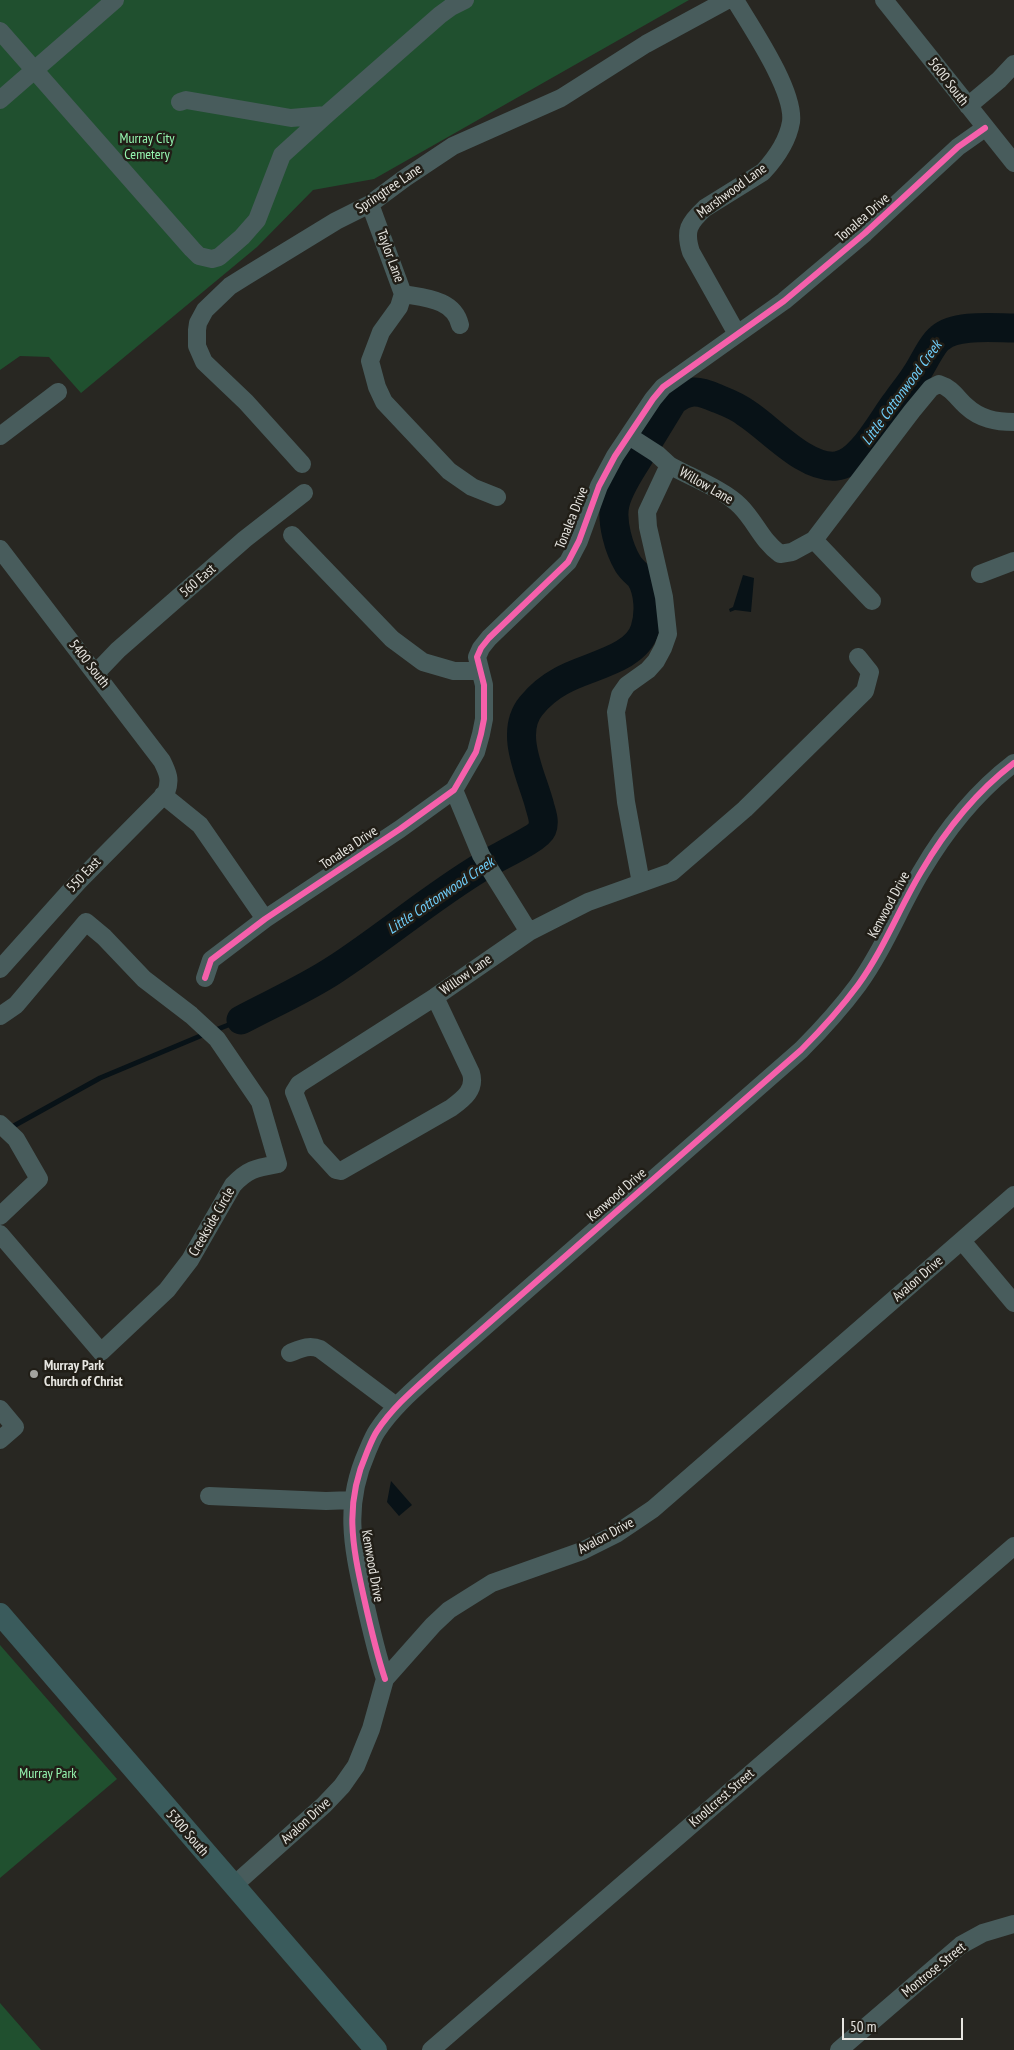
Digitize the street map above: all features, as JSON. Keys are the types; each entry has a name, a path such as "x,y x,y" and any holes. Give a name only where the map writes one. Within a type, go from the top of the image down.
{"main road":[{"name":"5300 South","path":"0,1614 376,2050"}],"street":[{"path":"0,100 115,0"},
{"path":"0,31 198,256 206,259 219,257 250,230 257,220 282,155 440,16 451,7 466,0"},
{"name":"Springtree Lane","path":"302,464 246,402 204,362 197,346 198,323 205,310 230,286 336,221 370,204 453,146 561,98 646,44 727,0"},
{"name":"Marshwood Lane","path":"735,0 781,82 789,105 791,121 785,139 763,172 713,202 697,215 688,231 687,239 691,252 737,334"},
{"name":"5600 South","path":"884,0 1014,163"},
{"path":"968,106 1014,64"},
{"path":"180,102 186,100 291,118 326,115"},
{"name":"Tonalea Drive","path":"205,978 210,960 265,919 416,818 454,790 476,752 484,718 484,685 477,657 485,643 568,562 579,541 599,486 615,456 633,439 653,399 663,387 784,301 866,234 934,169 985,128"},
{"name":"Taylor Lane","path":"370,204 403,294 399,306 382,332 370,361 377,388 384,402 449,471 472,487 498,497"},
{"path":"403,294 432,299 450,307 458,314 460,325"},
{"name":"Willow Lane","path":"641,883 626,802 616,712 620,695 627,685 648,670 656,660 668,634 664,597 648,527 647,512 663,460 740,505 762,537 780,554 792,552 814,540 931,388 939,384 947,387 967,407 980,416 996,422 1014,422"},
{"path":"0,436 58,392"},
{"path":"633,439 663,460"},
{"name":"560 East","path":"96,673 118,650 245,539 304,493"},
{"path":"292,535 392,639 423,662 454,671 480,672"},
{"path":"814,540 872,601"},
{"name":"5400 South","path":"0,549 162,761 169,774 166,790"},
{"path":"980,574 1014,562"},
{"name":"Willow Lane","path":"435,997 473,1081 471,1089 463,1099 451,1108 341,1171 336,1170 316,1148 294,1092 299,1084 435,997 529,932 588,902 672,872 745,809 866,691 870,672 858,657"},
{"name":"Kenwood Drive","path":"385,1679 375,1649 352,1533 353,1500 360,1468 376,1432 396,1406 801,1050 831,1020 859,984 891,931 920,873 940,842 964,811 999,774 1014,763"},
{"path":"166,790 200,825 265,919"},
{"name":"550 East","path":"0,968 78,882 166,790"},
{"path":"454,790 482,855 529,932"},
{"name":"Creekside Circle","path":"0,1016 16,1005 86,922 144,979 198,1021 216,1039 236,1064 260,1102 278,1164 253,1168 242,1175 233,1185 190,1260 167,1290 130,1327 101,1352 0,1234"},
{"path":"0,1124 16,1139 39,1179 0,1216"},
{"name":"Avalon Drive","path":"233,1886 324,1805 342,1786 356,1766 371,1729 385,1679 433,1625 468,1598 492,1583 582,1551 616,1534 653,1509 1014,1195"},
{"path":"962,1241 1014,1303"},
{"path":"290,1353 309,1346 320,1349 396,1406"},
{"path":"0,1409 15,1427 0,1440"},
{"path":"209,1496 326,1501 353,1500"},
{"name":"Knollcrest Street","path":"431,2050 1014,1546"},
{"name":"Montrose Street","path":"839,2050 961,1945 983,1933 1014,1924"}],"green space":[{"name":"Murray City Cemetery","path":"0,0 689,0 374,179 313,190 257,247 81,393 49,357 20,356 0,370"},
{"name":"Murray Park","path":"0,1645 117,1779 0,1878"},
{"path":"0,2003 41,2050 0,2050"}],"shaded area":[{"path":"743,575 754,578 751,612 735,610 730,612 729,609 733,607"},
{"path":"391,1481 412,1505 399,1516 387,1502"}],"waterway":[{"name":"Little Cottonwood Creek","path":"241,1020 323,977 464,878 533,838 542,829 542,815 524,756 522,743 524,717 534,702 557,683 621,655 640,640 647,623 647,595 640,577 629,566 622,551 615,527 614,511 622,486 673,401 684,394 694,392 710,395 743,411 800,455 824,465 836,466 845,463 863,449 940,338 965,329 986,327 1014,328"},
{"name":"Little Cottonwood Creek","path":"213,1031 241,1020"},
{"name":"Little Cottonwood Creek","path":"10,1128 100,1078 205,1034"}],"cycle path":[{"path":"205,978 211,960 265,919 400,829 454,790 476,752 484,719 484,685 477,657 481,648 568,562 579,541 599,486 615,456 663,387 784,301 865,233 958,147 985,128"},
{"path":"385,1679 373,1638 356,1560 352,1524 355,1489 370,1444 377,1431 399,1404 424,1381 801,1050 858,985 884,943 921,872 951,827 974,799 1014,763"}],"place":[{"name":"Murray Park Church of Christ","path":"34,1374"}]}
